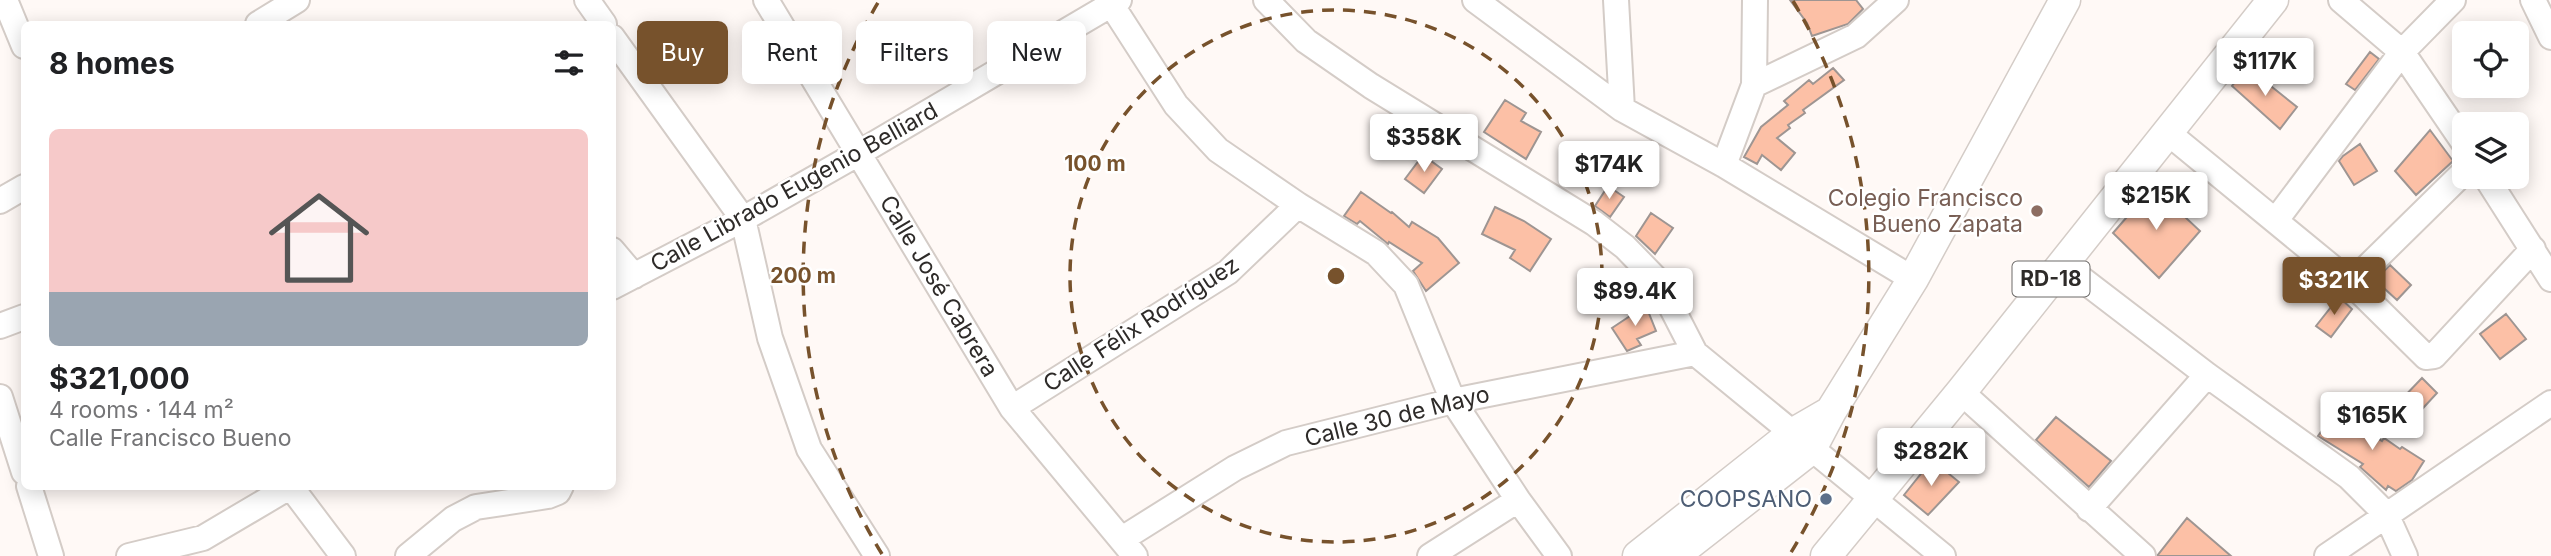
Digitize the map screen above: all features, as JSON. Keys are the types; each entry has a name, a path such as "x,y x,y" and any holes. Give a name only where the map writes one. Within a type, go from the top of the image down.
{"main road":[{"path":"1674,556 1801,441 1830,411 1913,279 2065,0"},
{"name":"RD-18","path":"1826,556 1962,392 2273,0"},
{"path":"1639,556 1801,441"}],"street":[{"path":"5,0 21,39"},
{"path":"268,21 297,0"},
{"path":"587,0 602,21"},
{"name":"Calle José Cabrera","path":"766,0 1012,408 1128,547"},
{"path":"1266,0 1306,41 1371,86 1594,223 1625,247 1658,281 1695,353 1943,556"},
{"path":"1475,0 1622,109 1724,165 1913,279"},
{"path":"1616,0 1622,109"},
{"path":"1724,165 1754,85 1755,0"},
{"path":"1754,85 1856,36 1896,0"},
{"path":"2341,0 2402,52 2452,125"},
{"path":"2276,220 2402,52 2453,0"},
{"path":"2533,0 2551,37"},
{"path":"1115,2 1177,105 1218,150 1297,205 1376,253 1406,285 1453,401 1518,500 1559,556"},
{"name":"Calle Librado Eugenio Belliard","path":"623,282 743,219 859,153 1115,2"},
{"path":"616,43 743,219 770,338 809,449 877,556"},
{"path":"2167,132 2351,283 2426,358 2434,356 2533,249"},
{"path":"2351,283 2452,184"},
{"path":"0,201 21,189"},
{"path":"2494,189 2551,279"},
{"name":"Calle Félix Rodríguez","path":"1012,408 1228,272 1297,205"},
{"path":"616,262 623,282"},
{"path":"2062,264 2207,375 2349,477 2386,514 2405,556"},
{"path":"0,326 21,318"},
{"name":"Calle 30 de Mayo","path":"1128,547 1235,468 1286,443 1453,401 1695,353"},
{"path":"2089,509 2207,375"},
{"path":"1962,392 2143,556"},
{"path":"0,397 17,457"},
{"path":"2327,556 2551,403"},
{"path":"30,490 51,556"},
{"path":"129,556 203,538 286,490"},
{"path":"293,490 343,556"},
{"path":"408,556 453,519 476,507 548,496 559,490"},
{"path":"1430,556 1518,500"}],"building":[{"path":"1790,0 1856,0 1863,9 1848,24 1812,36 1807,23"},
{"path":"2370,52 2379,59 2355,90 2346,84"},
{"path":"2247,67 2297,107 2280,129 2232,86"},
{"path":"1833,68 1844,80 1803,110 1805,113 1788,125 1790,128 1777,138 1795,153 1781,170 1762,155 1757,164 1744,157 1761,127 1788,105 1784,101 1809,80 1813,84"},
{"path":"1505,100 1526,113 1521,121 1541,132 1526,159 1484,132"},
{"path":"2430,130 2452,160 2416,195 2395,171"},
{"path":"2360,144 2377,171 2354,185 2339,161"},
{"path":"1423,155 1442,169 1424,193 1405,179"},
{"path":"1608,186 1624,197 1610,217 1595,206"},
{"path":"2153,187 2200,231 2159,278 2113,233"},
{"path":"1361,192 1392,212 1409,227 1412,222 1438,238 1459,263 1426,291 1413,271 1422,263 1389,242 1388,244 1360,221 1357,224 1344,216"},
{"path":"1495,207 1524,221 1551,239 1530,271 1510,258 1515,250 1482,234"},
{"path":"1651,213 1673,228 1655,254 1636,236"},
{"path":"2390,265 2411,285 2397,300 2375,280"},
{"path":"2339,297 2352,309 2331,337 2316,326"},
{"path":"1646,306 1656,331 1637,339 1641,345 1627,351 1612,328 1633,314 1632,312"},
{"path":"2506,314 2526,339 2500,359 2480,334"},
{"path":"2422,378 2437,393 2413,419 2398,403"},
{"path":"2337,410 2382,441 2384,438 2424,461 2412,480 2396,491 2388,486 2386,490 2360,467 2363,464 2318,436"},
{"path":"2056,417 2111,461 2089,487 2036,440"},
{"path":"1932,460 1959,482 1928,515 1904,495"},
{"path":"2187,518 2231,556 2157,556"}],"place":[{"name":"Colegio Francisco Bueno Zapata","path":"2037,211"},
{"name":"COOPSANO","path":"1826,499"}]}
